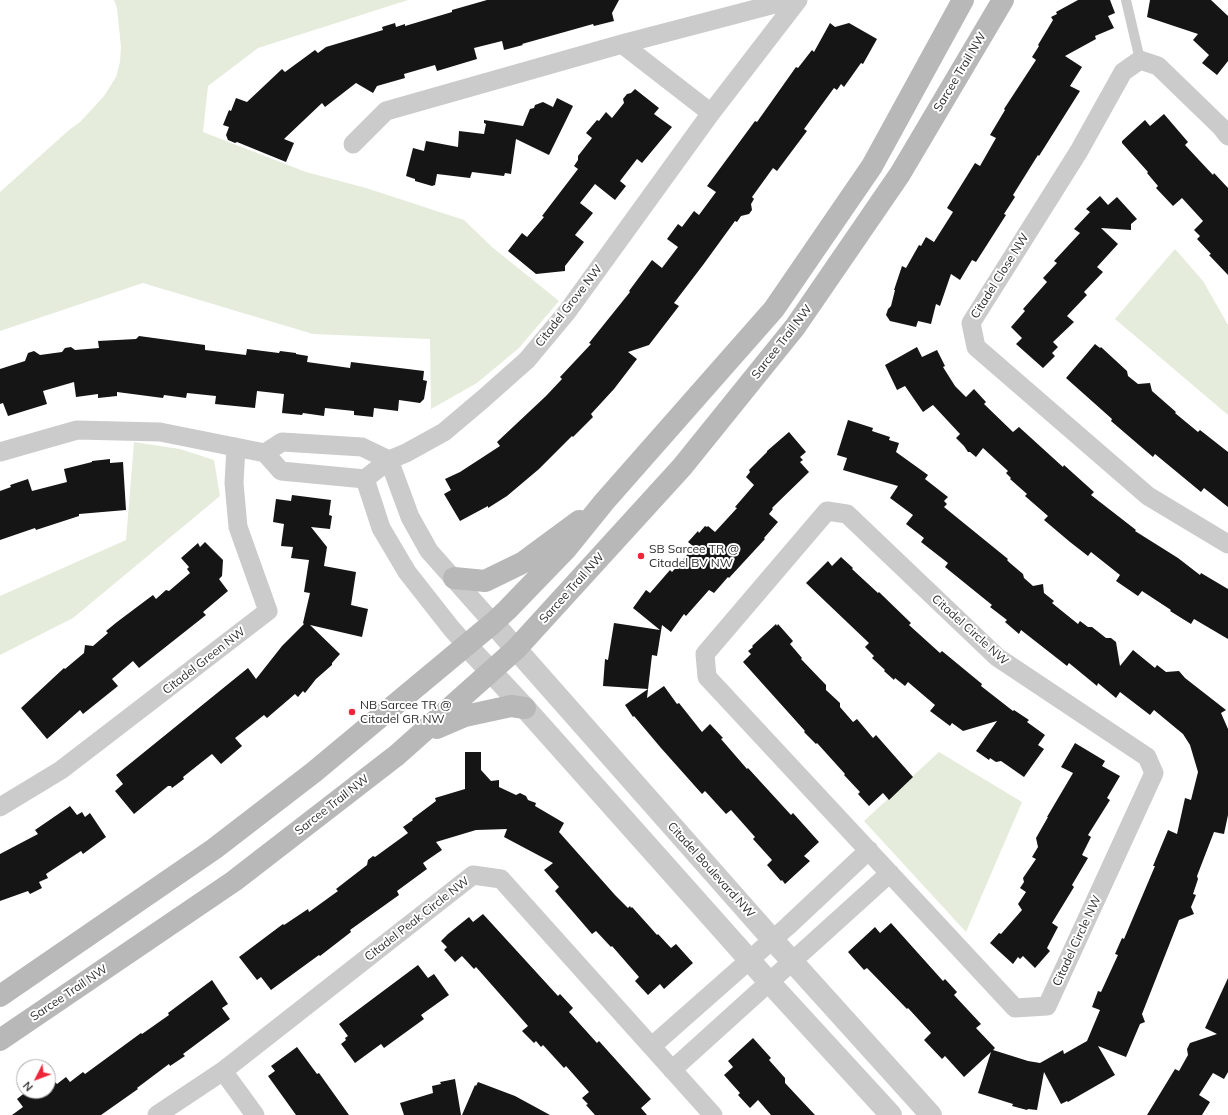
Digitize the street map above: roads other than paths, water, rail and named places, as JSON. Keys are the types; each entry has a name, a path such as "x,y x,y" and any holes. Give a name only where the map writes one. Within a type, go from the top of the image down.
{"main road":[{"path":"0,996 214,849 314,772 493,623 566,549 604,502 774,309 872,166 963,0"},
{"name":"Sarcee Trail NW","path":"0,1040 234,881 338,802 414,739 516,649 682,467 795,328 900,174 1003,0"},
{"path":"454,578 485,581 522,563 604,502"},
{"path":"414,739 465,716 511,706 525,708"}],"street":[{"path":"353,144 386,111 622,44 790,0"},
{"name":"Citadel Grove NW","path":"389,460 406,453 444,432 527,360 567,312 711,113 798,0"},
{"path":"622,44 711,113"},
{"path":"1140,60 1158,66 1221,127 1228,136"},
{"name":"Citadel Close NW","path":"1140,60 1123,72 1079,151 971,323 976,347 1148,496 1228,544"},
{"path":"0,452 77,430 160,432 236,447 265,453 280,471 365,479 389,460"},
{"path":"265,453 282,442 362,446 389,460 410,517 429,551 493,623"},
{"name":"Citadel Green NW","path":"0,807 61,770 268,611 238,527 234,484 236,447"},
{"path":"365,479 381,528 406,572 451,628 525,708 769,982 891,1115"},
{"name":"Citadel Circle NW","path":"827,511 847,514 997,657 1147,757 1154,773 1047,1006 1015,1008 890,873 707,677 705,654 827,511"},
{"name":"Citadel Boulevard NW","path":"493,623 772,939 931,1115"},
{"path":"652,1046 788,926 869,850"},
{"path":"672,1070 890,873"},
{"name":"Citadel Peak Circle NW","path":"157,1115 223,1071 473,875 501,879 713,1115"},
{"path":"223,1071 255,1115"}],"lane":[{"path":"1126,0 1140,60"}],"place":[{"name":"SB Sarcee TR @ Citadel BV NW","path":"641,556"},
{"name":"NB Sarcee TR @ Citadel GR NW","path":"352,712"}]}
